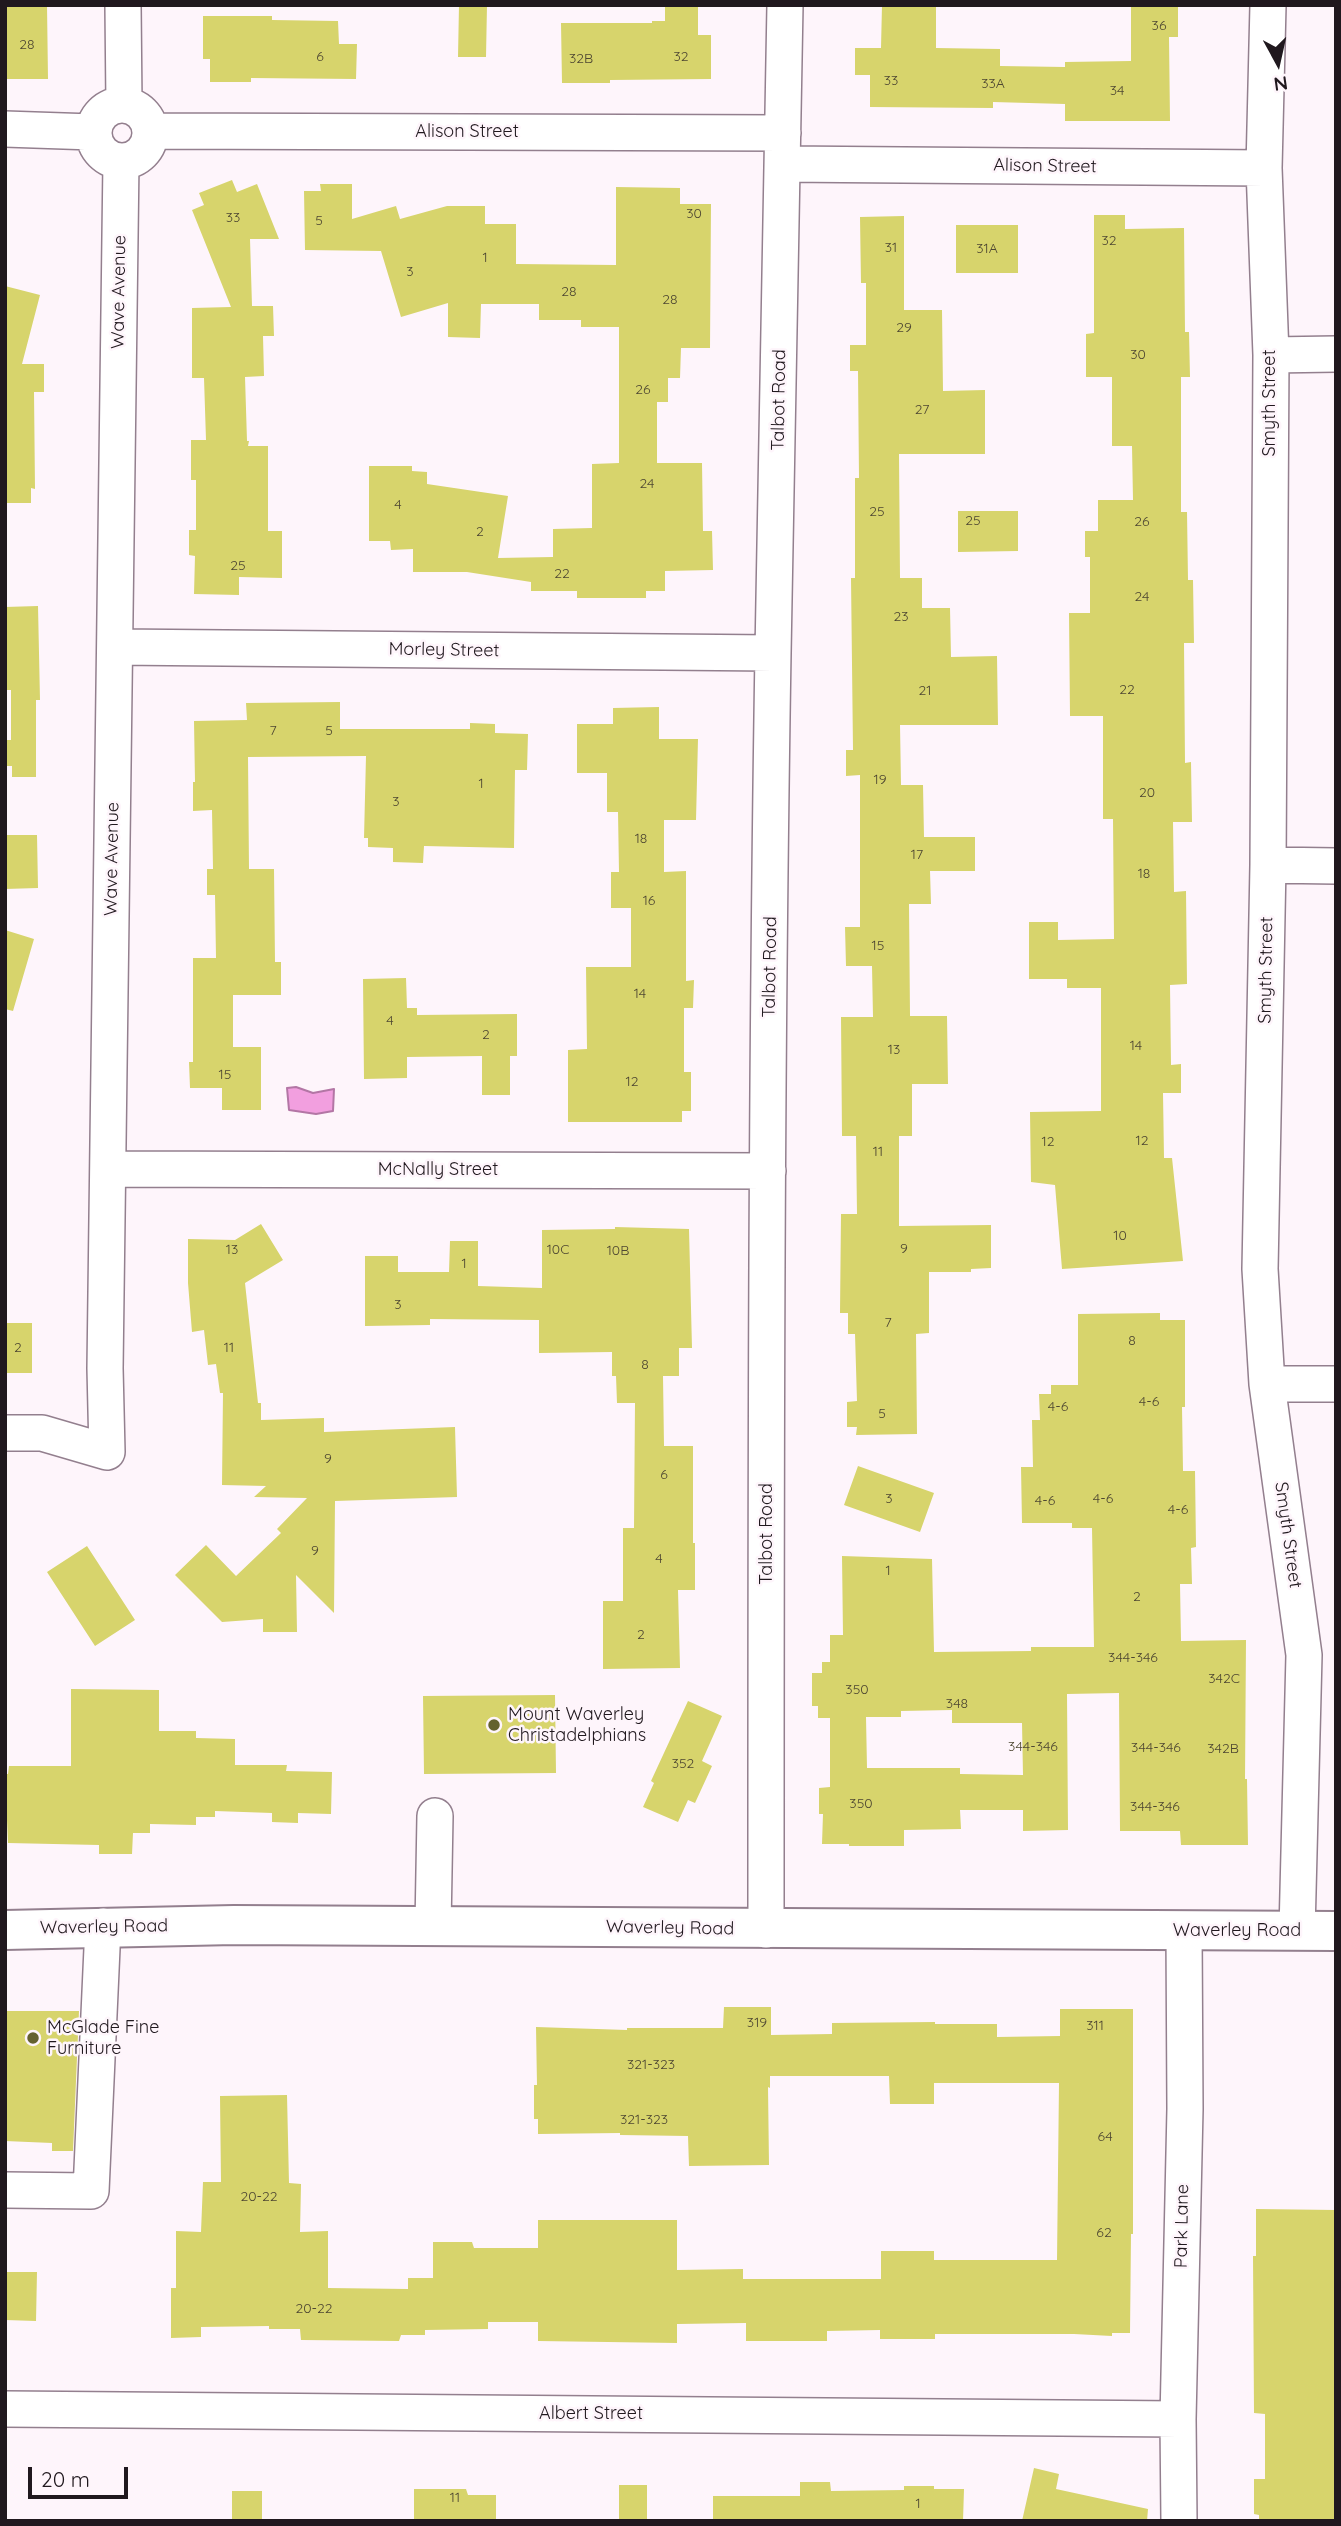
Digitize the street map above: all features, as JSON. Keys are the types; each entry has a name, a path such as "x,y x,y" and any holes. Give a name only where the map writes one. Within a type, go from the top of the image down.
{"main road":[{"name":"Waverley Road","path":"5,1930 103,1926 433,1926 766,1930 1336,1931"}],"street":[{"path":"123,5 124,104"},
{"name":"Talbot Road","path":"766,1930 768,1171 773,653 785,5"},
{"name":"Smyth Street","path":"1268,5 1264,168 1271,355 1268,865 1260,1269 1267,1384 1304,1655 1297,1931"},
{"path":"124,104 141,112 150,131 144,150 137,156 121,161 103,154 97,146 93,132 101,114 109,108 124,104"},
{"path":"5,129 93,132"},
{"name":"Alison Street","path":"150,131 783,149 1264,168"},
{"name":"Wave Avenue","path":"5,1433 42,1433 107,1452 105,1368 121,161"},
{"path":"1271,355 1336,354"},
{"name":"Morley Street","path":"115,647 773,653"},
{"path":"1268,865 1336,866"},
{"name":"McNally Street","path":"108,1169 768,1171"},
{"path":"1267,1384 1336,1384"},
{"path":"433,1926 435,1816"},
{"path":"5,2190 91,2191 103,1926"},
{"name":"Park Lane","path":"1179,2521 1178,2418 1185,2109 1184,1931"},
{"name":"Albert Street","path":"5,2409 1178,2418"}],"shaded area":[{"path":"296,1087 313,1093 334,1089 333,1111 316,1114 289,1110 287,1088"}],"building":[{"path":"7,5 47,5 48,79 5,79"},
{"path":"459,5 487,5 486,57 458,57"},
{"path":"882,5 936,5 936,48 1000,49 1000,66 1065,67 1065,62 1131,61 1131,5 1178,5 1178,37 1169,37 1170,121 1065,121 1065,104 993,102 993,108 870,107 870,75 855,75 855,48 881,48"},
{"path":"665,7 698,7 698,35 711,35 711,79 562,83 561,23 665,21"},
{"path":"203,16 272,16 272,20 338,21 339,44 357,44 356,79 251,78 251,82 210,82 210,59 203,59"},
{"path":"232,180 237,192 257,184 279,239 250,239 252,306 273,306 274,336 263,336 264,376 245,377 248,446 268,446 268,531 282,531 282,578 239,577 239,595 194,594 195,556 189,555 189,530 196,530 196,480 191,480 191,440 206,440 204,378 192,378 192,308 231,307 192,210 204,205 199,193"},
{"path":"320,184 352,184 352,219 396,206 400,219 447,206 485,206 485,224 516,224 516,264 616,265 616,187 680,188 680,204 711,204 710,348 681,348 680,378 668,378 668,402 657,402 657,463 702,463 703,531 712,531 713,570 665,571 665,591 646,591 646,598 577,598 577,591 531,591 531,582 467,572 413,572 413,549 391,550 390,541 369,541 369,466 412,466 412,471 427,472 427,484 508,496 498,558 553,557 553,529 592,528 592,464 619,463 619,327 581,327 581,320 539,320 539,304 481,304 480,338 448,337 448,303 401,317 381,251 305,250 304,191 321,191"},
{"path":"1094,215 1125,215 1125,229 1184,228 1185,332 1189,332 1190,377 1181,377 1181,512 1187,512 1188,580 1193,580 1194,643 1184,643 1185,763 1191,762 1192,822 1173,822 1174,892 1186,891 1187,984 1170,985 1171,1065 1181,1064 1181,1093 1163,1093 1164,1158 1172,1158 1183,1261 1062,1269 1055,1185 1031,1182 1030,1112 1101,1111 1101,988 1067,988 1067,979 1029,979 1029,922 1058,922 1058,940 1114,939 1113,819 1103,819 1103,716 1070,716 1069,613 1090,613 1090,557 1085,557 1085,531 1098,531 1098,500 1133,500 1132,446 1112,446 1112,377 1086,377 1086,334 1094,333"},
{"path":"904,216 904,310 942,310 943,391 985,390 985,454 899,454 900,578 922,578 922,608 950,608 951,657 997,656 998,725 900,725 901,785 923,785 924,837 975,837 975,871 930,871 931,904 909,904 910,1016 947,1016 948,1084 912,1084 912,1136 899,1136 899,1226 991,1225 991,1268 971,1269 971,1272 929,1272 929,1333 916,1334 917,1434 856,1435 857,1427 847,1427 847,1402 857,1401 855,1334 848,1334 848,1313 840,1313 841,1214 857,1214 856,1136 842,1136 841,1017 873,1017 872,966 846,966 845,927 860,927 860,775 846,776 846,750 853,750 851,578 855,578 855,478 859,478 858,371 850,371 850,345 866,345 866,283 861,283 860,217"},
{"path":"956,225 1018,225 1018,273 956,273"},
{"path":"5,286 40,295 22,364 44,364 44,392 34,392 35,489 31,488 31,503 5,503"},
{"path":"958,511 1018,511 1018,551 958,552"},
{"path":"38,606 40,700 36,700 36,777 12,777 12,766 5,766 5,740 11,740 11,690 5,690 5,607"},
{"path":"340,702 340,729 470,729 470,723 495,724 495,733 528,734 527,770 515,770 514,848 424,846 423,863 393,862 393,848 368,847 368,838 364,838 366,756 248,757 249,869 274,869 275,962 281,962 281,995 233,995 233,1047 261,1047 261,1110 222,1110 222,1088 190,1088 189,1062 193,1062 193,958 216,958 215,895 207,895 207,869 213,869 212,810 193,811 194,721 247,720 246,703"},
{"path":"659,707 659,739 698,739 696,820 664,820 664,872 686,871 686,981 694,980 693,1008 684,1008 684,1072 691,1072 691,1111 682,1111 682,1122 568,1122 568,1050 587,1049 586,967 631,967 631,908 611,908 611,872 619,872 618,812 607,812 607,773 577,773 577,724 613,724 613,708"},
{"path":"5,835 37,835 38,888 5,889"},
{"path":"5,930 34,939 13,1011 5,1009"},
{"path":"406,978 407,1008 417,1008 417,1015 517,1014 517,1056 510,1056 510,1095 482,1095 482,1056 407,1057 407,1078 364,1079 363,979"},
{"path":"261,1224 283,1260 245,1283 261,1420 324,1418 324,1432 455,1427 457,1497 335,1501 334,1613 296,1575 297,1632 263,1632 263,1619 222,1622 175,1575 206,1545 236,1576 281,1533 277,1529 307,1498 254,1497 266,1486 222,1485 223,1393 220,1393 216,1364 208,1365 204,1330 192,1332 188,1239 235,1240"},
{"path":"615,1227 689,1229 692,1348 679,1348 679,1376 663,1376 664,1446 693,1446 695,1590 678,1590 680,1668 603,1669 603,1601 623,1601 623,1528 634,1528 635,1403 617,1403 616,1376 612,1376 612,1352 539,1353 539,1320 430,1319 430,1325 365,1326 365,1256 398,1256 398,1272 449,1272 450,1241 478,1241 478,1286 542,1288 542,1230"},
{"path":"1160,1313 1160,1320 1185,1320 1183,1471 1195,1471 1196,1547 1191,1548 1192,1584 1180,1584 1181,1641 1246,1640 1245,1779 1248,1845 1181,1845 1180,1831 1120,1831 1119,1693 1067,1694 1068,1830 1023,1831 1023,1810 960,1810 961,1829 904,1830 904,1846 822,1844 823,1814 819,1814 819,1788 830,1787 830,1718 818,1718 818,1706 812,1706 812,1673 822,1673 822,1662 830,1662 830,1635 843,1635 842,1556 932,1559 934,1652 1094,1647 1092,1528 1072,1528 1072,1523 1022,1523 1021,1467 1033,1467 1032,1420 1040,1420 1039,1394 1051,1394 1051,1385 1078,1385 1078,1314","holes":["952,1710 952,1723 1022,1723 1023,1775 960,1774 960,1768 867,1768 866,1717 901,1717 901,1711"]},
{"path":"5,1323 32,1323 32,1373 5,1373"},
{"path":"858,1466 934,1493 920,1532 844,1505"},
{"path":"87,1546 135,1620 95,1646 47,1572"},
{"path":"71,1689 159,1690 159,1731 196,1731 196,1738 235,1739 235,1765 287,1765 286,1771 332,1772 331,1814 298,1813 298,1823 272,1822 272,1813 215,1811 215,1817 196,1817 196,1825 150,1824 150,1833 133,1833 132,1854 99,1854 99,1845 8,1843 5,1774 8,1774 9,1766 71,1766"},
{"path":"555,1695 556,1773 424,1774 423,1696"},
{"path":"688,1701 722,1716 702,1761 712,1766 695,1803 688,1800 678,1822 643,1807 654,1783 651,1781"},
{"path":"724,2007 771,2007 771,2035 832,2034 832,2023 935,2022 997,2024 997,2037 1060,2036 1060,2009 1133,2009 1130,2333 1112,2333 1112,2336 935,2334 935,2339 880,2339 880,2330 827,2331 827,2341 746,2341 746,2323 677,2324 677,2343 538,2341 538,2322 488,2322 488,2329 425,2330 425,2335 401,2335 399,2341 301,2340 300,2329 269,2329 269,2326 201,2327 201,2337 171,2338 171,2288 176,2288 176,2231 201,2232 203,2182 221,2182 220,2096 287,2095 289,2183 301,2184 300,2232 328,2231 328,2288 408,2289 408,2278 433,2278 433,2242 472,2242 474,2248 538,2248 538,2220 677,2220 677,2270 743,2269 743,2279 881,2279 881,2251 934,2251 934,2260 1057,2260 1059,2083 934,2083 934,2104 890,2104 889,2076 770,2076 769,2165 689,2166 688,2136 538,2134 538,2119 534,2119 534,2085 537,2085 536,2027 627,2030 723,2028"},
{"path":"5,2011 79,2011 73,2151 52,2151 52,2143 5,2141"},
{"path":"1256,2209 1336,2210 1336,2521 1259,2521 1259,2515 1254,2514 1254,2479 1265,2479 1265,2414 1254,2413 1253,2256 1256,2256"},
{"path":"5,2272 37,2272 36,2321 5,2320"},
{"path":"1034,2468 1059,2474 1056,2489 1148,2509 1147,2521 1022,2521"},
{"path":"800,2482 830,2482 831,2491 904,2490 904,2486 964,2489 963,2521 713,2521 713,2496 800,2496"},
{"path":"619,2485 647,2485 647,2521 619,2521"},
{"path":"414,2489 466,2489 468,2495 496,2495 496,2521 414,2521"},
{"path":"232,2491 262,2491 262,2521 232,2521"}],"place":[{"name":"Mount Waverley Christadelphians","path":"494,1725"},
{"name":"McGlade Fine Furniture","path":"33,2038"}]}
